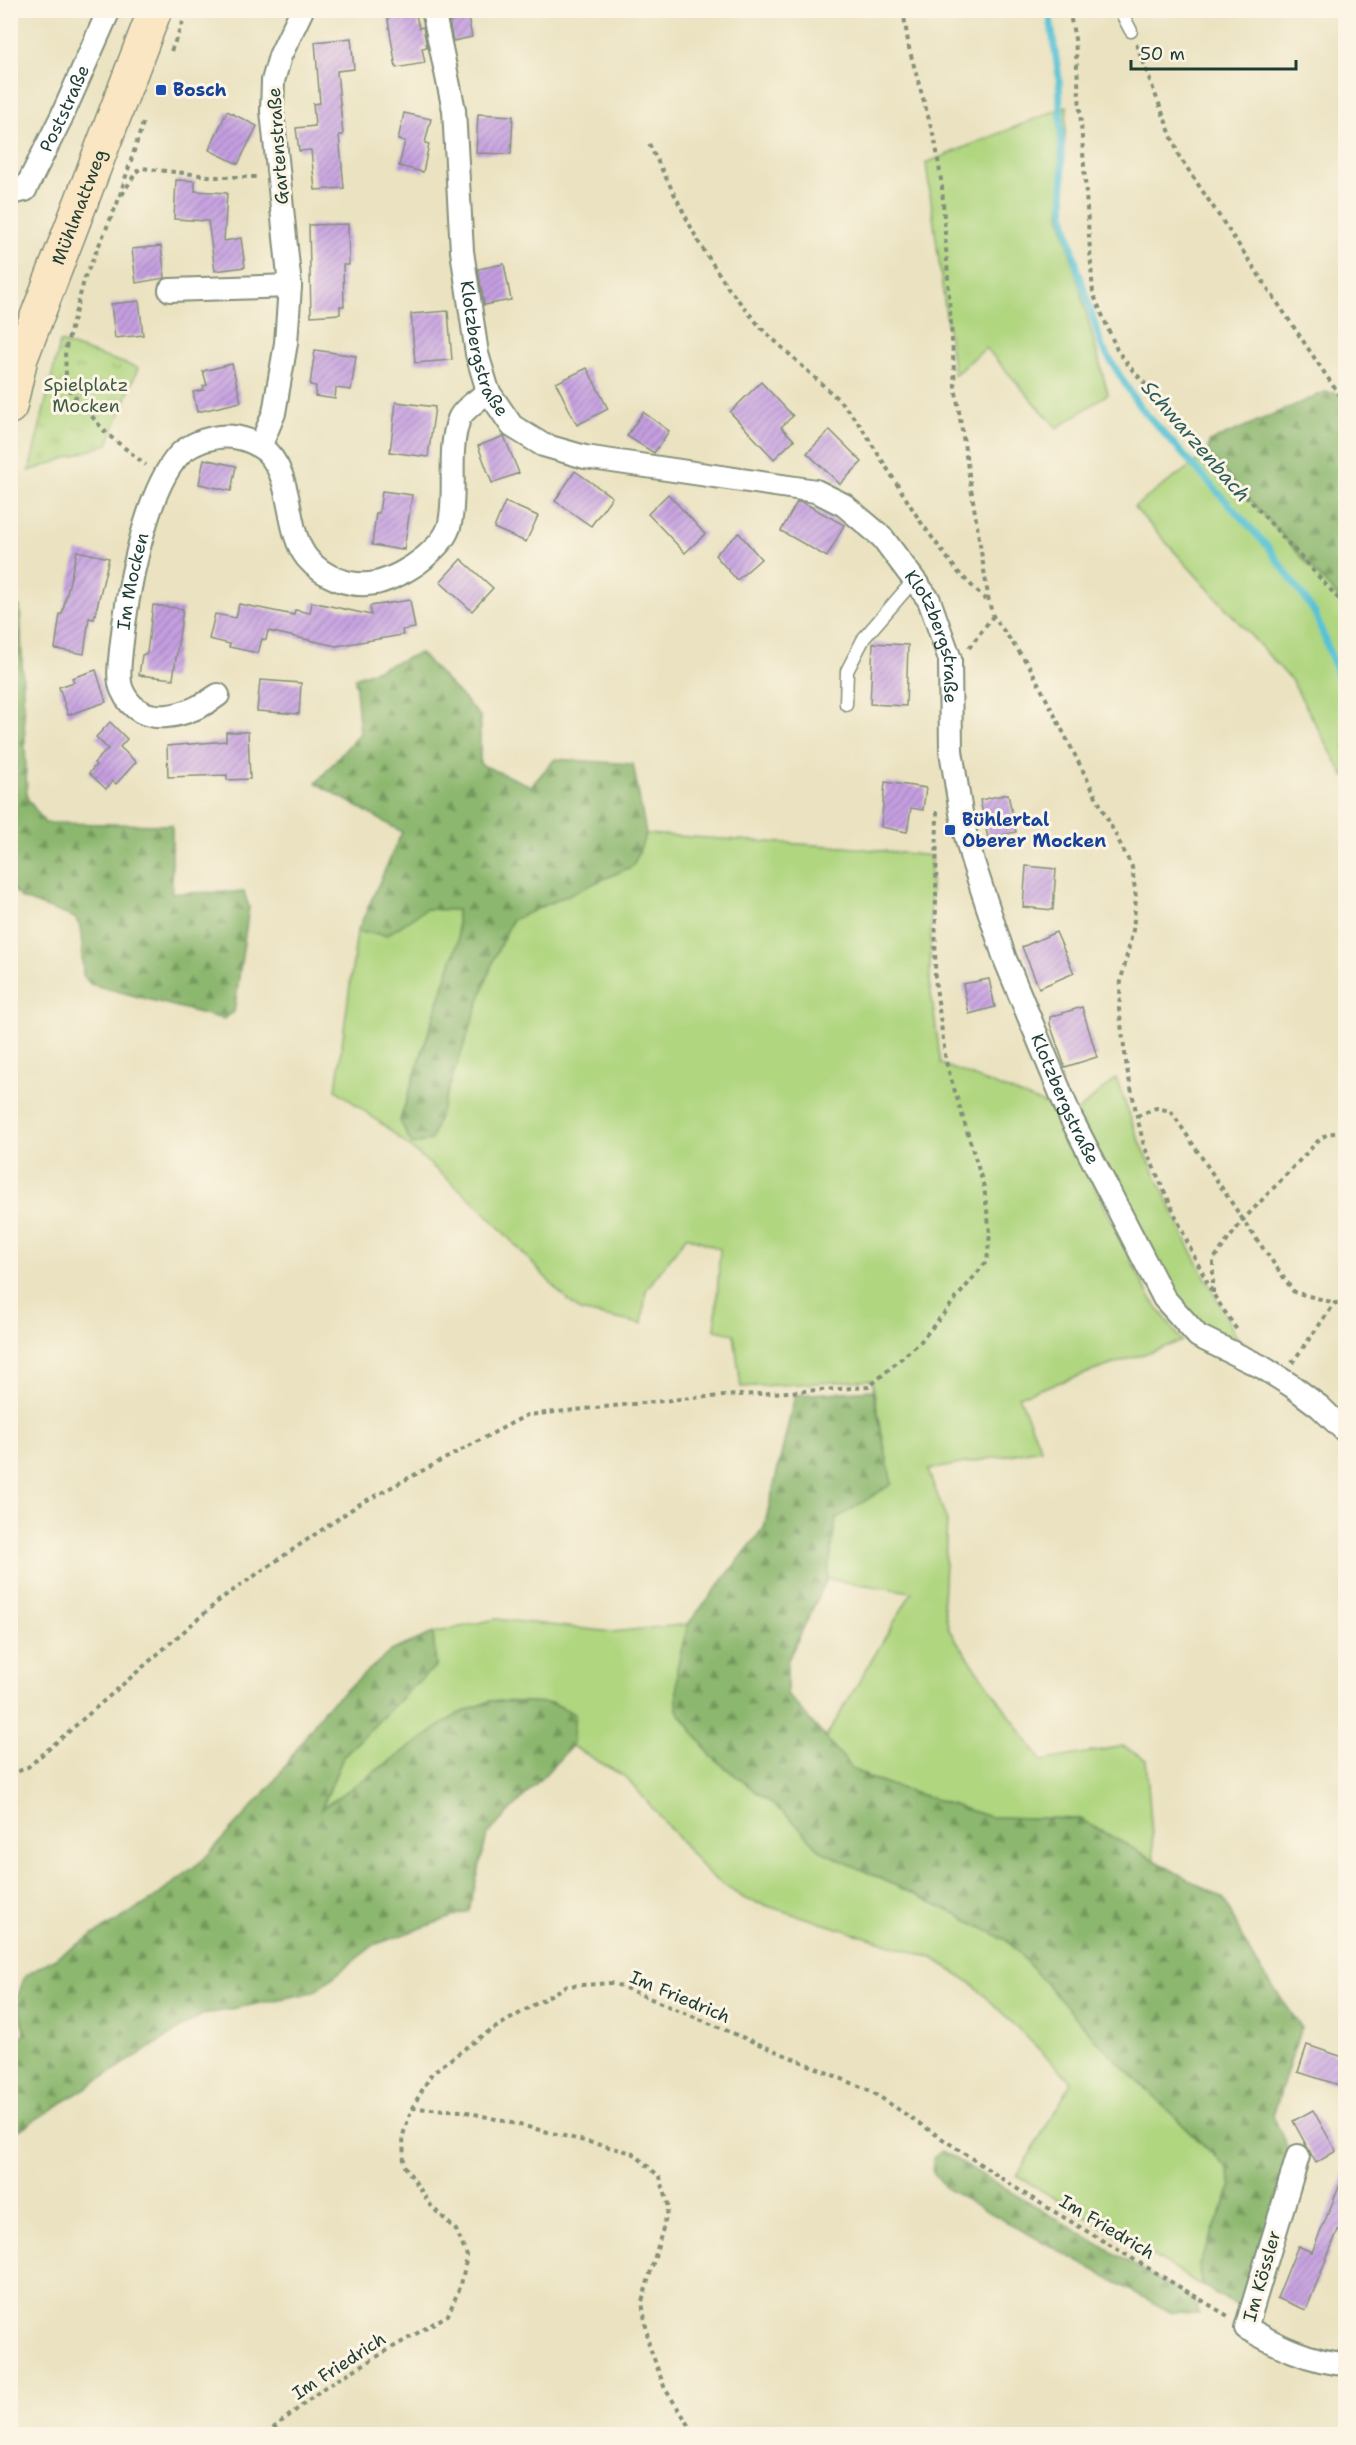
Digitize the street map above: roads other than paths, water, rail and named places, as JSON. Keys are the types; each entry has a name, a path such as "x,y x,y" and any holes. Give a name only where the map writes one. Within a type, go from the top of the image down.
{"main road":[{"name":"Mühlmattweg","path":"10,406 21,358 155,10"}],"street":[{"name":"Poststraße","path":"10,193 25,190 62,116 109,10"},
{"name":"Gartenstraße","path":"260,447 274,413 286,343 290,286 272,111 273,81 280,56 302,10"},
{"name":"Klotzbergstraße","path":"433,10 454,110 462,251 477,354 488,391 512,426 543,445 585,457 816,491 844,505 882,537 929,600 950,659 951,751 963,825 1005,959 1071,1118 1164,1298 1198,1336 1262,1367 1281,1379 1320,1407 1346,1432"},
{"path":"170,290 290,286"},
{"path":"260,447 274,462 283,479 293,525 306,556 326,576 354,583 375,583 414,567 439,545 450,524 453,450 460,417 488,391"},
{"name":"Im Mocken","path":"218,695 201,708 178,715 150,716 133,707 122,690 119,674 122,638 142,534 165,477 178,456 192,445 210,438 224,436 237,437 260,447"},
{"name":"Im Kössler","path":"1298,2156 1246,2328 1282,2348 1334,2363 1346,2364"}],"lane":[{"path":"1120,10 1131,31"},
{"path":"846,704 848,670 864,638 915,579"}],"waterway":[{"name":"Schwarzenbach","path":"1049,10 1059,78 1064,215 1077,267 1102,347 1139,406 1268,547 1315,613 1346,696"}],"place":[{"name":"Bosch","path":"161,90"},
{"name":"Bühlertal Oberer Mocken","path":"950,830"}],"park label":[{"name":"Spielplatz Mocken","path":"86,395"}]}
